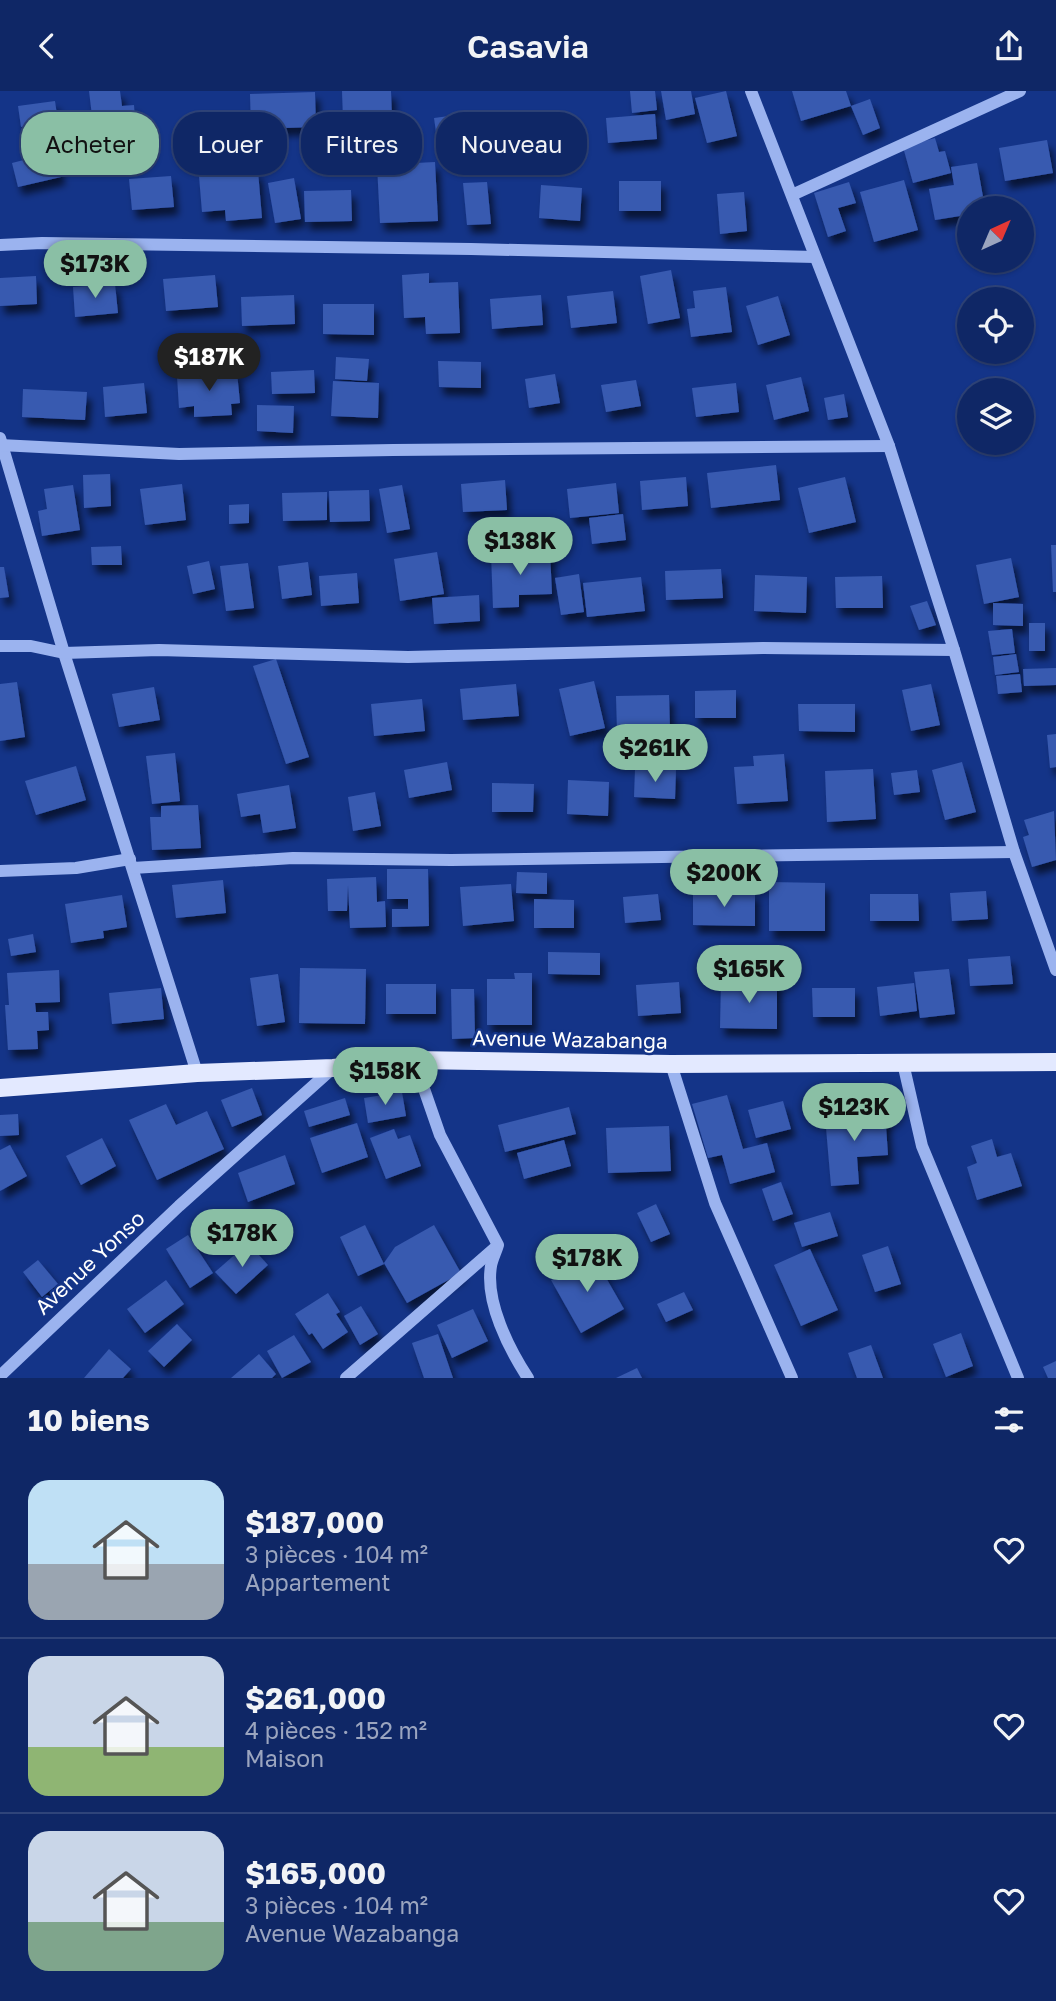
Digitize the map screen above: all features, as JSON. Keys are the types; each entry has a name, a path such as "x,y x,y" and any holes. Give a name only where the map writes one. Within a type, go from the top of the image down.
{"main road":[{"name":"Avenue Wazabanga","path":"0,1088 197,1073 333,1068 414,1061 1056,1062"}],"street":[{"path":"751,91 889,446 1014,852 1056,970"},
{"path":"792,195 1020,91"},
{"path":"0,245 42,243 457,249 815,257"},
{"path":"197,1073 64,653 1,443 179,454 407,449 889,446"},
{"path":"0,646 31,646 64,653 159,650 408,657 763,648 954,650"},
{"path":"0,871 293,857 451,860 1014,852"},
{"path":"414,1061 440,1135 498,1245 490,1267 493,1305 514,1357 528,1378"},
{"path":"671,1063 715,1203 792,1378"},
{"path":"903,1063 922,1146 1018,1378"},
{"name":"Avenue Yonso","path":"0,1375 179,1206 333,1068"},
{"path":"346,1378 498,1245"}],"building":[{"path":"89,91 120,91 122,106 134,105 134,112 92,112"},
{"path":"342,91 391,91 392,112 343,112"},
{"path":"630,91 655,91 657,110 632,113"},
{"path":"661,91 691,91 695,114 666,120"},
{"path":"726,91 737,136 707,143 695,98"},
{"path":"792,91 846,91 851,106 801,121"},
{"path":"315,92 316,112 301,112 301,127 287,128 287,112 251,112 250,94"},
{"path":"870,99 880,128 863,135 851,106"},
{"path":"55,101 57,112 21,112 21,127 18,106"},
{"path":"655,114 657,139 608,143 606,118"},
{"path":"935,138 939,152 945,151 951,173 913,183 903,147"},
{"path":"1047,140 1053,173 1005,181 999,148"},
{"path":"21,161 21,175 61,177 18,187 12,163"},
{"path":"435,162 438,221 380,223 378,175 422,175 422,163"},
{"path":"977,163 983,196 957,196 957,216 935,220 929,189 954,185 951,167"},
{"path":"258,175 262,218 226,221 225,210 202,212 199,176"},
{"path":"171,176 174,207 132,210 129,179"},
{"path":"294,178 301,219 275,223 268,183"},
{"path":"904,180 918,230 874,242 860,192"},
{"path":"619,181 661,181 661,211 619,211"},
{"path":"487,182 491,224 467,225 463,183"},
{"path":"849,182 856,203 838,208 846,231 828,237 814,193"},
{"path":"541,185 582,188 580,221 539,218"},
{"path":"351,190 352,221 305,222 304,191"},
{"path":"744,192 747,231 720,234 717,194"},
{"path":"671,270 680,318 648,324 640,276"},
{"path":"429,273 429,283 458,282 460,333 426,334 425,317 404,318 402,275"},
{"path":"215,275 218,307 166,311 163,279"},
{"path":"36,276 37,304 0,306 0,278"},
{"path":"115,284 118,313 75,317 73,287"},
{"path":"726,287 732,332 691,337 687,309 695,308 693,291"},
{"path":"613,291 617,323 571,328 567,296"},
{"path":"294,295 295,324 242,326 241,297"},
{"path":"541,295 543,325 492,329 490,299"},
{"path":"778,296 790,335 758,345 746,306"},
{"path":"323,304 374,304 374,335 323,334"},
{"path":"336,357 369,359 367,381 335,379"},
{"path":"438,361 481,362 481,388 439,387"},
{"path":"314,370 315,393 272,394 271,372"},
{"path":"237,372 240,403 231,404 232,415 194,417 194,406 179,408 177,376"},
{"path":"555,374 560,403 529,408 525,379"},
{"path":"801,377 809,411 774,420 766,385"},
{"path":"636,380 641,406 606,412 601,385"},
{"path":"333,381 379,383 378,418 331,416"},
{"path":"144,383 147,413 105,417 103,387"},
{"path":"736,383 739,412 696,417 692,388"},
{"path":"23,389 87,392 85,420 22,417"},
{"path":"844,394 848,417 828,420 824,398"},
{"path":"257,405 294,406 293,433 257,431"},
{"path":"776,465 780,500 711,508 707,473"},
{"path":"110,474 111,506 84,508 83,475"},
{"path":"686,477 688,506 642,510 640,481"},
{"path":"845,477 856,522 809,533 798,488"},
{"path":"505,480 507,510 463,512 461,484"},
{"path":"616,483 619,513 570,518 567,489"},
{"path":"182,484 186,520 145,525 140,489"},
{"path":"73,485 80,530 42,536 38,511 47,509 44,489"},
{"path":"402,485 410,529 387,533 379,489"},
{"path":"369,490 370,521 330,522 329,491"},
{"path":"327,492 327,520 283,521 282,493"},
{"path":"249,504 249,523 229,524 229,505"},
{"path":"623,514 626,540 592,544 589,518"},
{"path":"1051,545 1056,545 1056,592 1053,592"},
{"path":"121,546 122,565 92,565 91,547"},
{"path":"550,551 552,594 519,595 519,607 493,608 491,553"},
{"path":"437,552 444,594 400,601 394,559"},
{"path":"1011,558 1019,597 984,604 976,565"},
{"path":"209,561 215,589 193,594 187,566"},
{"path":"308,562 312,595 282,599 278,566"},
{"path":"248,563 254,608 226,611 220,566"},
{"path":"0,567 4,567 9,597 0,598"},
{"path":"721,569 723,598 666,600 665,571"},
{"path":"357,573 359,603 321,606 319,576"},
{"path":"579,574 584,612 561,615 555,578"},
{"path":"755,575 807,577 806,613 754,611"},
{"path":"882,576 883,608 836,608 835,577"},
{"path":"641,577 645,611 587,617 583,583"},
{"path":"479,595 480,621 434,624 432,598"},
{"path":"927,601 936,625 919,630 910,606"},
{"path":"993,603 1023,604 1023,626 993,625"},
{"path":"1029,623 1045,623 1045,651 1029,651"},
{"path":"1012,629 1015,653 992,655 988,631"},
{"path":"1016,654 1019,672 995,675 993,657"},
{"path":"276,659 309,757 286,764 253,666"},
{"path":"1056,668 1056,685 1024,686 1023,669"},
{"path":"1020,674 1022,692 998,694 996,676"},
{"path":"594,681 605,728 570,736 559,689"},
{"path":"17,682 25,737 0,741 0,684"},
{"path":"516,684 519,716 463,720 460,689"},
{"path":"931,684 940,725 911,731 902,690"},
{"path":"154,687 160,720 119,727 112,694"},
{"path":"736,690 736,718 695,718 695,691"},
{"path":"669,695 670,729 617,731 616,696"},
{"path":"422,699 425,731 374,736 371,704"},
{"path":"798,704 855,704 855,732 799,731"},
{"path":"1056,734 1056,767 1050,768 1047,735"},
{"path":"175,753 180,801 152,804 146,756"},
{"path":"784,754 788,801 737,804 734,767 754,766 753,756"},
{"path":"447,762 452,790 409,798 404,770"},
{"path":"962,762 976,812 945,820 932,770"},
{"path":"76,766 86,800 36,815 25,781"},
{"path":"635,769 676,770 675,799 634,797"},
{"path":"873,769 876,819 827,822 825,771"},
{"path":"917,770 920,792 894,795 891,773"},
{"path":"568,780 609,782 608,816 567,814"},
{"path":"492,783 534,784 533,812 492,812"},
{"path":"289,785 296,828 263,833 260,814 241,817 237,794"},
{"path":"375,792 381,826 353,831 348,797"},
{"path":"198,805 201,848 152,850 150,817 161,817 161,806"},
{"path":"1054,811 1056,860 1032,867 1023,837 1029,835 1024,820"},
{"path":"387,869 428,869 429,926 392,927 392,909 408,909 408,899 387,899"},
{"path":"517,872 547,873 547,894 516,893"},
{"path":"376,877 377,902 385,901 386,927 350,928 348,885 347,911 328,911 327,879"},
{"path":"223,880 226,913 176,918 172,885"},
{"path":"769,882 825,883 825,931 769,931"},
{"path":"511,884 514,921 463,926 460,887"},
{"path":"693,891 755,892 755,926 693,925"},
{"path":"986,891 988,919 952,921 950,893"},
{"path":"658,894 661,920 625,923 623,897"},
{"path":"870,894 918,894 919,921 870,921"},
{"path":"122,895 127,927 103,931 104,938 71,943 65,904"},
{"path":"534,899 574,900 574,928 534,928"},
{"path":"33,934 36,952 11,956 8,939"},
{"path":"548,952 600,953 600,975 548,974"},
{"path":"1010,956 1013,984 970,986 968,959"},
{"path":"300,968 366,969 365,1024 299,1023"},
{"path":"949,969 955,1014 920,1018 914,972"},
{"path":"59,970 60,1002 35,1003 36,1012 48,1012 49,1030 37,1031 38,1049 8,1050 5,1005 9,1005 7,973"},
{"path":"514,973 532,973 532,1025 487,1025 487,979 515,979"},
{"path":"278,974 285,1022 257,1026 250,978"},
{"path":"721,980 777,981 777,1029 720,1028"},
{"path":"679,982 681,1013 638,1016 636,985"},
{"path":"914,983 917,1011 880,1016 877,987"},
{"path":"386,984 436,984 436,1014 386,1014"},
{"path":"161,988 164,1019 112,1024 109,993"},
{"path":"812,988 855,988 855,1017 813,1017"},
{"path":"451,989 474,989 475,1038 452,1039"},
{"path":"252,1088 262,1115 232,1127 221,1100"},
{"path":"402,1092 406,1116 368,1123 364,1098"},
{"path":"727,1095 743,1149 767,1143 775,1172 730,1184 722,1155 708,1158 692,1104"},
{"path":"345,1098 350,1115 309,1127 304,1111"},
{"path":"783,1101 791,1129 756,1138 748,1110"},
{"path":"166,1104 176,1125 207,1111 224,1149 157,1180 129,1120"},
{"path":"569,1107 576,1134 505,1152 498,1125"},
{"path":"885,1111 888,1155 857,1157 859,1184 831,1186 825,1116"},
{"path":"18,1114 19,1135 0,1136 0,1115"},
{"path":"357,1123 368,1157 322,1173 310,1138"},
{"path":"669,1126 671,1171 608,1173 606,1128"},
{"path":"394,1129 398,1139 410,1135 421,1166 386,1179 370,1138"},
{"path":"102,1138 116,1166 81,1185 66,1156"},
{"path":"992,1139 997,1157 1011,1153 1022,1186 977,1200 967,1167 977,1163 971,1146"},
{"path":"564,1140 571,1166 524,1179 517,1153"},
{"path":"10,1145 27,1176 0,1191 0,1150"},
{"path":"285,1155 295,1184 248,1202 238,1173"},
{"path":"781,1182 793,1214 773,1221 762,1189"},
{"path":"656,1204 670,1234 651,1242 637,1213"},
{"path":"830,1212 838,1236 802,1247 794,1223"},
{"path":"365,1225 384,1264 358,1276 340,1237"},
{"path":"434,1225 461,1273 407,1303 384,1263 395,1247"},
{"path":"188,1235 213,1273 190,1288 166,1249"},
{"path":"248,1243 268,1265 236,1294 215,1272"},
{"path":"888,1246 901,1284 875,1292 862,1255"},
{"path":"810,1249 838,1310 801,1326 774,1265"},
{"path":"593,1255 624,1309 581,1333 551,1280"},
{"path":"38,1260 58,1284 42,1297 23,1272"},
{"path":"166,1280 184,1304 145,1333 127,1309"},
{"path":"684,1292 693,1310 666,1322 657,1304"},
{"path":"328,1293 340,1312 336,1314 348,1332 323,1349 312,1333 309,1335 295,1314"},
{"path":"361,1306 378,1334 360,1345 344,1316"},
{"path":"473,1309 488,1341 452,1358 437,1325"},
{"path":"177,1324 192,1340 164,1367 148,1351"},
{"path":"961,1333 973,1366 946,1377 933,1344"},
{"path":"438,1334 453,1378 424,1378 412,1343"},
{"path":"294,1335 311,1362 282,1378 267,1351"},
{"path":"871,1345 883,1378 857,1378 848,1353"},
{"path":"109,1349 131,1369 123,1378 84,1378"},
{"path":"259,1354 276,1374 272,1378 231,1378"},
{"path":"1056,1361 1056,1378 1048,1378 1043,1367"},
{"path":"637,1368 642,1378 616,1378"}]}
